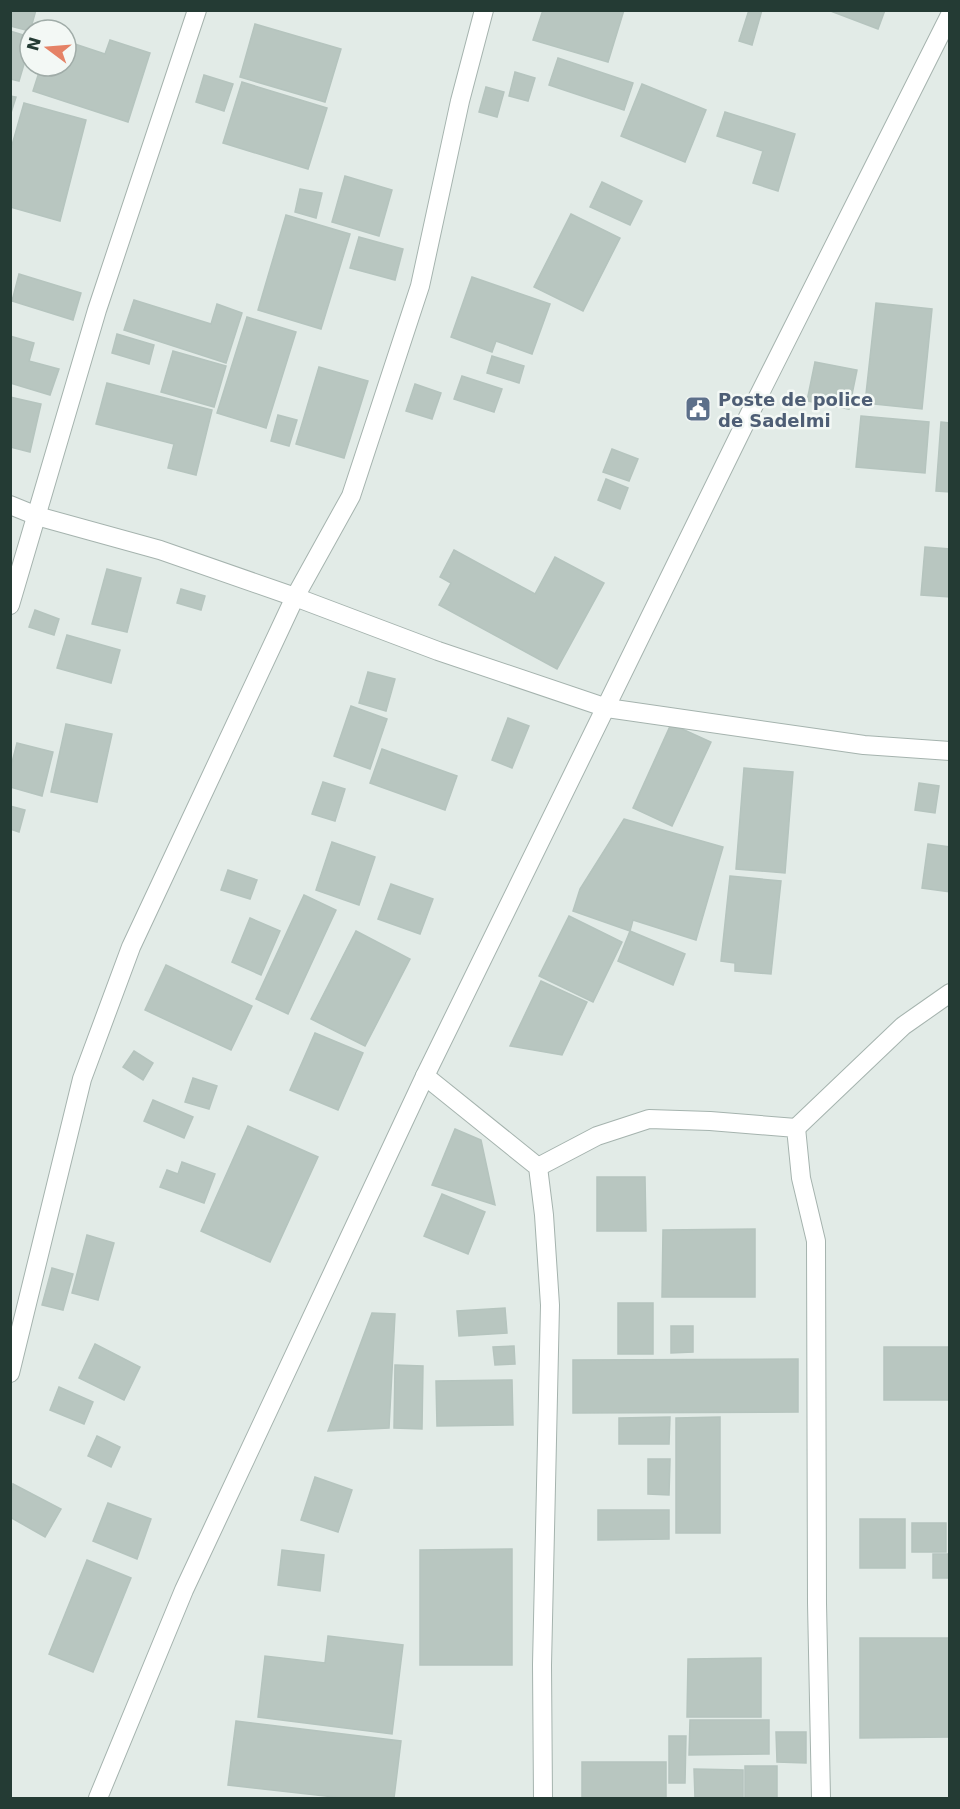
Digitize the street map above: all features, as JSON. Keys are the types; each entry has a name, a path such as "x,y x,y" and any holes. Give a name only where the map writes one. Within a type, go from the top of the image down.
{"street":[{"path":"10,605 97,310 198,10"},
{"path":"10,1373 81,1079 131,947 295,597 351,496 420,286 460,101 484,10"},
{"path":"98,1798 184,1590 425,1076 753,406 950,15"},
{"path":"10,505 37,516 160,550 295,597 438,651 606,708 864,745 950,751"},
{"path":"538,1167 597,1136 649,1119 796,1128 903,1026 950,993"},
{"path":"425,1076 538,1167 544,1215 550,1305 542,1665 543,1798"},
{"path":"796,1128 801,1178 816,1241 817,1603 821,1798"}],"building":[{"path":"10,10 36,10 34,18 18,18 18,28 10,26"},
{"path":"543,10 624,10 608,62 533,40"},
{"path":"749,10 762,10 752,45 739,41"},
{"path":"828,10 885,10 878,29"},
{"path":"255,24 341,49 325,102 240,77"},
{"path":"10,31 18,33 18,78 20,78 19,81 10,79"},
{"path":"110,40 150,53 128,122 33,91 37,78 78,78 78,45 105,54"},
{"path":"558,58 633,83 624,110 549,85"},
{"path":"515,72 535,78 528,101 509,96"},
{"path":"204,75 233,84 224,111 196,102"},
{"path":"242,82 327,108 308,169 223,143"},
{"path":"642,84 706,110 685,162 621,136"},
{"path":"486,87 504,92 497,117 479,112"},
{"path":"10,96 16,97 10,116"},
{"path":"24,103 86,120 60,221 10,207 10,152"},
{"path":"725,112 795,134 778,191 753,183 763,151 717,136"},
{"path":"345,176 392,190 379,236 332,222"},
{"path":"602,182 642,201 630,225 590,207"},
{"path":"300,189 322,193 316,218 295,212"},
{"path":"571,214 620,238 583,311 534,287"},
{"path":"286,215 350,234 321,329 258,310"},
{"path":"359,237 403,249 395,280 350,268"},
{"path":"19,274 81,293 73,320 12,301"},
{"path":"472,277 550,304 532,354 496,341 492,352 451,337"},
{"path":"134,300 211,324 217,304 242,313 226,363 124,330"},
{"path":"876,303 932,309 922,409 865,403"},
{"path":"247,317 296,332 266,428 217,413"},
{"path":"117,334 154,345 149,364 112,353"},
{"path":"10,336 34,343 29,361 59,369 50,395 10,383"},
{"path":"173,351 226,366 214,407 161,392"},
{"path":"492,356 524,366 519,383 487,373"},
{"path":"815,362 857,370 849,409 807,401"},
{"path":"319,367 368,381 344,458 296,444"},
{"path":"462,376 502,389 494,412 454,399"},
{"path":"107,383 212,410 196,475 168,468 174,444 96,424"},
{"path":"415,384 441,393 432,419 406,411"},
{"path":"10,397 41,404 30,452 10,447"},
{"path":"278,415 297,420 289,446 271,441"},
{"path":"861,416 929,422 925,473 856,467"},
{"path":"941,422 950,423 950,492 936,491"},
{"path":"612,449 638,459 629,481 603,472"},
{"path":"606,479 628,488 620,509 598,500"},
{"path":"925,547 950,549 950,597 921,595"},
{"path":"454,550 535,594 555,557 604,583 557,669 439,605 451,583 440,577"},
{"path":"107,569 141,578 127,632 92,624"},
{"path":"181,589 205,596 201,610 177,603"},
{"path":"35,610 59,619 54,635 29,627"},
{"path":"67,635 120,650 111,683 57,668"},
{"path":"368,672 395,679 386,711 359,703"},
{"path":"351,706 387,719 370,769 334,756"},
{"path":"508,718 529,726 512,768 492,760"},
{"path":"66,724 112,734 97,802 51,792"},
{"path":"671,724 711,742 672,826 633,808"},
{"path":"17,743 53,752 42,796 10,787 10,770"},
{"path":"382,749 457,776 445,810 370,783"},
{"path":"744,768 793,772 785,873 736,869"},
{"path":"323,782 345,789 335,821 312,814"},
{"path":"919,783 939,786 935,813 915,810"},
{"path":"10,806 25,810 19,832 10,829"},
{"path":"624,819 723,847 696,940 633,920 630,931 573,911 580,889"},
{"path":"332,842 375,857 359,905 316,890"},
{"path":"928,844 950,847 950,892 922,888"},
{"path":"228,870 257,880 250,899 221,890"},
{"path":"730,876 781,881 771,974 735,971 735,963 721,961"},
{"path":"391,884 433,899 420,934 378,919"},
{"path":"304,895 336,910 288,1014 256,999"},
{"path":"569,916 622,942 593,1002 539,976"},
{"path":"250,918 280,931 261,975 232,962"},
{"path":"356,931 410,959 365,1046 311,1019"},
{"path":"630,931 685,954 673,985 618,961"},
{"path":"166,965 252,1006 231,1050 145,1010"},
{"path":"541,981 587,1002 562,1055 510,1046"},
{"path":"315,1033 363,1053 338,1110 290,1090"},
{"path":"134,1051 153,1063 143,1080 123,1067"},
{"path":"193,1078 217,1086 209,1109 185,1102"},
{"path":"153,1100 193,1117 184,1138 144,1121"},
{"path":"248,1126 318,1157 270,1262 201,1231"},
{"path":"455,1129 481,1140 495,1205 432,1185"},
{"path":"182,1162 215,1174 204,1203 160,1187 167,1170 178,1174"},
{"path":"597,1177 645,1177 646,1231 597,1231"},
{"path":"442,1194 485,1212 468,1254 424,1236"},
{"path":"755,1229 755,1297 662,1297 663,1230"},
{"path":"87,1235 114,1243 98,1300 72,1293"},
{"path":"52,1268 73,1274 63,1310 42,1305"},
{"path":"618,1303 653,1303 653,1354 618,1354"},
{"path":"505,1308 507,1333 459,1336 457,1311"},
{"path":"372,1313 395,1314 389,1428 328,1431"},
{"path":"671,1326 693,1326 693,1352 671,1353"},
{"path":"95,1344 140,1367 124,1400 79,1378"},
{"path":"514,1346 515,1364 495,1365 493,1347"},
{"path":"884,1347 950,1347 950,1400 884,1400"},
{"path":"798,1359 798,1412 573,1413 573,1360"},
{"path":"395,1365 423,1366 422,1429 394,1428"},
{"path":"512,1380 513,1425 437,1426 436,1381"},
{"path":"59,1387 93,1402 84,1424 50,1410"},
{"path":"670,1417 669,1444 619,1444 619,1418"},
{"path":"720,1417 720,1533 676,1533 676,1418"},
{"path":"97,1436 120,1447 111,1467 88,1456"},
{"path":"648,1459 670,1459 669,1495 648,1494"},
{"path":"315,1477 352,1490 338,1532 301,1520"},
{"path":"13,1484 61,1509 45,1537 10,1517"},
{"path":"108,1503 151,1519 137,1559 93,1541"},
{"path":"598,1510 669,1510 669,1539 598,1540"},
{"path":"860,1519 905,1519 905,1568 860,1568"},
{"path":"912,1523 946,1523 946,1552 912,1552"},
{"path":"512,1549 512,1665 420,1665 420,1550"},
{"path":"282,1550 324,1555 320,1591 278,1585"},
{"path":"933,1554 950,1554 950,1578 933,1578"},
{"path":"87,1560 131,1578 93,1672 49,1654"},
{"path":"328,1636 403,1645 392,1734 258,1717 265,1656 325,1663"},
{"path":"860,1638 950,1638 950,1737 860,1738"},
{"path":"761,1658 761,1717 687,1717 688,1659"},
{"path":"690,1720 769,1720 769,1754 689,1755"},
{"path":"236,1721 401,1741 394,1798 343,1798 228,1785"},
{"path":"776,1732 806,1732 806,1763 777,1762"},
{"path":"669,1736 686,1736 685,1783 669,1783"},
{"path":"582,1762 666,1762 666,1798 582,1798"},
{"path":"745,1766 777,1766 777,1798 745,1798"},
{"path":"694,1769 743,1770 743,1798 695,1798"}],"place":[{"name":"Poste de police de Sadelmi","path":"698,409"}]}
